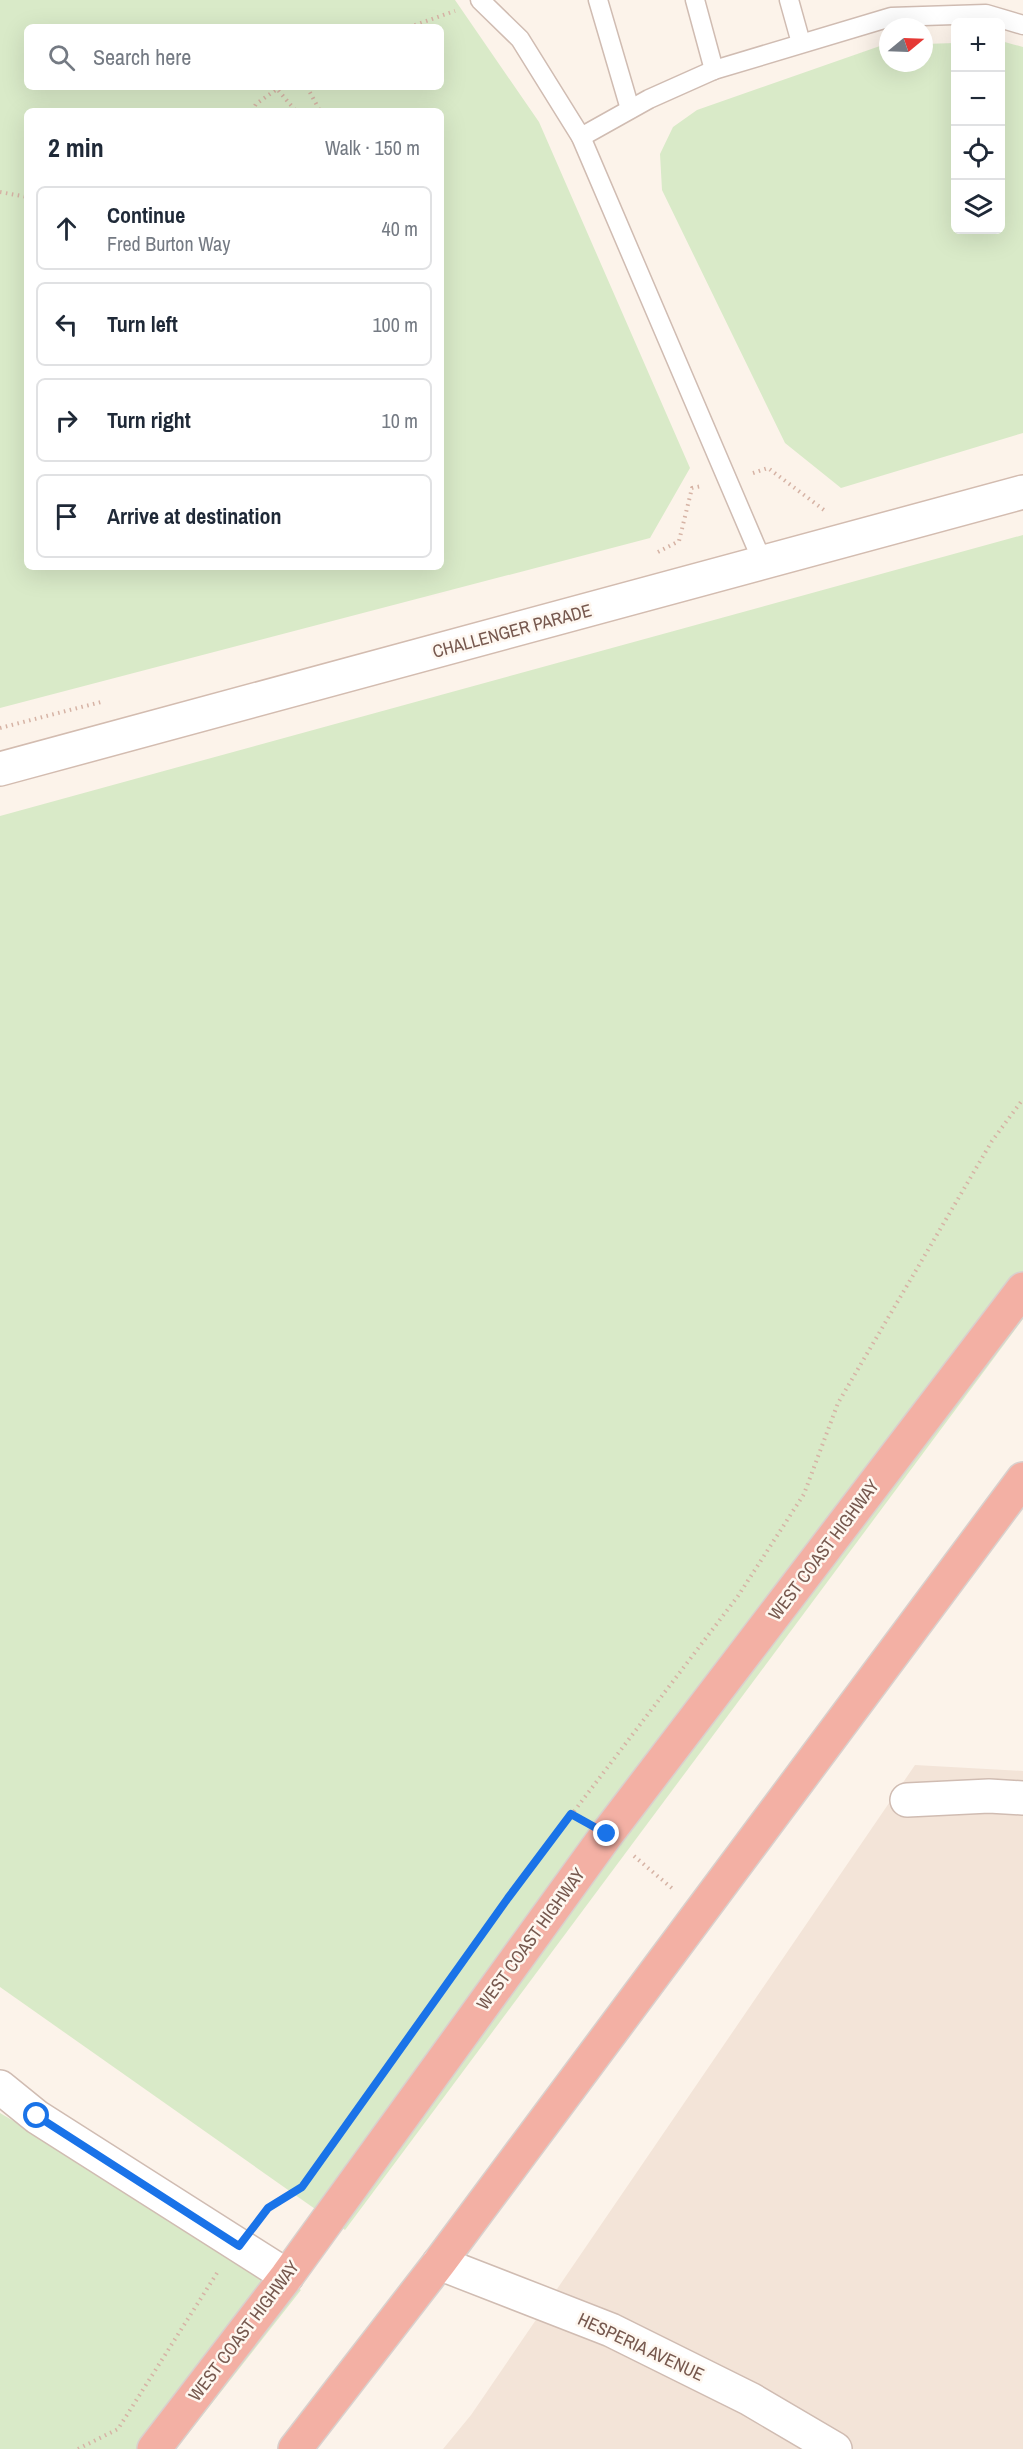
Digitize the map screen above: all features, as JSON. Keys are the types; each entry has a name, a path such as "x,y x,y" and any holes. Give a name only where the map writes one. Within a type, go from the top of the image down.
{"highway":[{"name":"WEST COAST HIGHWAY","path":"154,2449 287,2276 607,1834 1018,1305"},
{"path":"295,2449 439,2263 1023,1479"}],"street":[{"name":"CHALLENGER PARADE","path":"0,769 1023,492"},
{"path":"907,1800 989,1796 1023,1798"},
{"path":"0,2087 37,2116 287,2276"},
{"name":"HESPERIA AVENUE","path":"439,2263 610,2330 750,2399 835,2449"}],"lane":[{"path":"598,0 630,109"},
{"path":"695,0 714,70"},
{"path":"789,0 801,43"},
{"path":"481,1 520,39 581,137 762,563"},
{"path":"581,137 630,109 714,70 801,43 889,8 984,7 1023,25"}],"path":[{"path":"417,24 481,1"},
{"path":"255,108 276,90"},
{"path":"278,90 293,108"},
{"path":"309,90 318,108"},
{"path":"0,192 24,196"},
{"path":"652,556 679,541 692,488 727,481 768,468 825,511 836,508"},
{"path":"0,728 104,702"},
{"path":"78,2449 118,2429 209,2282 268,2208 302,2187 508,1898 738,1596 804,1494 838,1403 992,1141 1023,1099"},
{"path":"571,1814 607,1834 700,1912"}],"shaded area":[{"path":"915,1765 1023,1771 1023,2449 443,2449 471,2415"}],"green space":[{"path":"0,0 455,0 539,122 690,468 650,538 0,708"},
{"path":"1005,42 1023,47 1023,433 841,488 785,443 662,190 660,154 673,127 697,110 879,46 879,72 933,72 933,44 951,43 951,234 1005,234"},
{"path":"1023,535 1023,1319 345,2230 0,1987 0,816"},
{"path":"0,2113 301,2290 176,2449 0,2449"}],"route":[{"path":"37,2116 239,2246 268,2208 302,2187 508,1898 571,1814 607,1834"}]}
